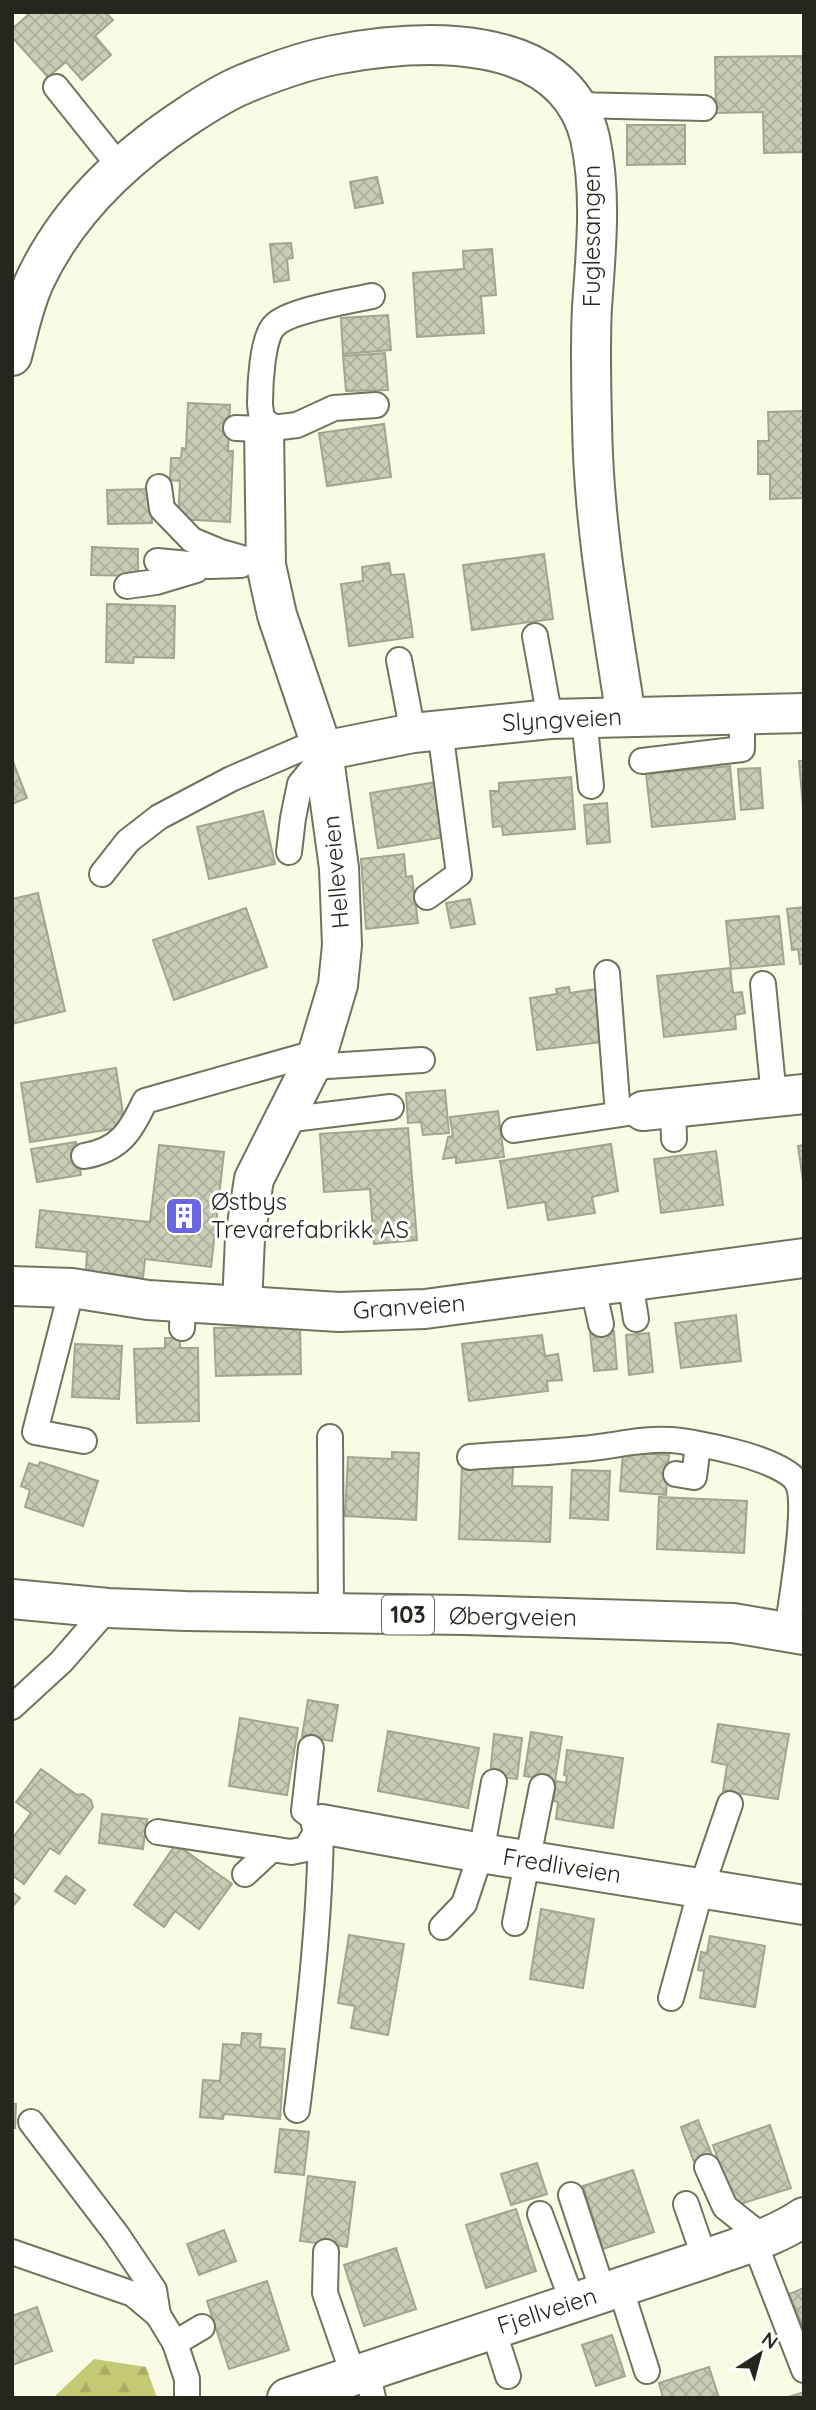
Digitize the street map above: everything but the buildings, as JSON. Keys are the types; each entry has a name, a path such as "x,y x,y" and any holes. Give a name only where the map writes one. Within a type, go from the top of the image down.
{"street":[{"name":"Fuglesangen","path":"12,356 35,280 58,239 78,213 120,167 155,138 239,86 285,68 334,55 444,45 494,51 520,58 542,70 575,104 590,138 595,176 596,258 591,359 593,465 603,561 626,716"},
{"name":"Helleveien","path":"242,1305 245,1238 254,1179 315,1060 338,985 342,945 339,868 322,749 277,615 266,565 250,429"},
{"name":"Slyngveien","path":"322,749 426,731 567,718 804,713"},
{"path":"652,1118 789,1095"},
{"name":"Granveien","path":"12,1286 72,1288 148,1300 183,1315 242,1305 339,1312 425,1309 620,1296 804,1258"},
{"name":"Øbergveien","path":"12,1599 108,1608 733,1623 795,1633"},
{"name":"Fredliveien","path":"321,1824 528,1861 804,1905"},
{"name":"Fjellveien","path":"287,2398 364,2381 493,2329 759,2239 804,2217"}],"lane":[{"path":"56,87 120,167"},
{"path":"575,104 704,108"},
{"path":"372,296 288,317 274,325 266,341 260,404 250,429 296,425 334,408 376,405"},
{"path":"159,487 162,509 192,540 266,565"},
{"path":"157,561 210,566 266,565"},
{"path":"127,586 156,582 210,566"},
{"path":"535,636 591,786"},
{"path":"399,660 426,731 458,874 427,897"},
{"path":"642,761 742,749 742,715"},
{"path":"289,852 300,784 322,749"},
{"path":"102,874 128,841 159,817 231,779 322,749"},
{"path":"514,1130 652,1118 607,973"},
{"path":"763,984 789,1095"},
{"path":"84,1156 102,1153 123,1138 135,1122 145,1101 315,1060 422,1060"},
{"path":"284,1120 391,1107"},
{"path":"72,1288 35,1432 84,1441"},
{"path":"601,1324 620,1296"},
{"path":"330,1437 331,1614"},
{"path":"470,1457 584,1449 622,1442 671,1440 742,1454 776,1465 801,1481 795,1633"},
{"path":"676,1474 694,1477 698,1446"},
{"path":"12,1707 61,1662 108,1608"},
{"path":"311,1748 304,1811 321,1824"},
{"path":"442,1927 464,1904 481,1853 494,1782"},
{"path":"515,1923 542,1787"},
{"path":"670,1997 701,1889 730,1804"},
{"path":"158,1832 290,1852 306,1849 321,1824"},
{"path":"297,2110 311,2000 320,1882 321,1824"},
{"path":"245,1874 272,1850"},
{"path":"31,2122 117,2235 154,2290 158,2315"},
{"path":"707,2167 725,2207 759,2239 804,2370"},
{"path":"571,2195 598,2294"},
{"path":"686,2204 705,2259"},
{"path":"540,2214 598,2294 647,2371"},
{"path":"12,2252 133,2294 158,2315 175,2343 187,2379 187,2398"},
{"path":"326,2252 325,2294 364,2381"},
{"path":"175,2343 202,2328"},
{"path":"493,2329 508,2376"}],"green space":[{"path":"94,2359 146,2367 157,2398 53,2398"}],"place":[{"name":"Østbys Trevarefabrikk AS","path":"184,1216"}]}
